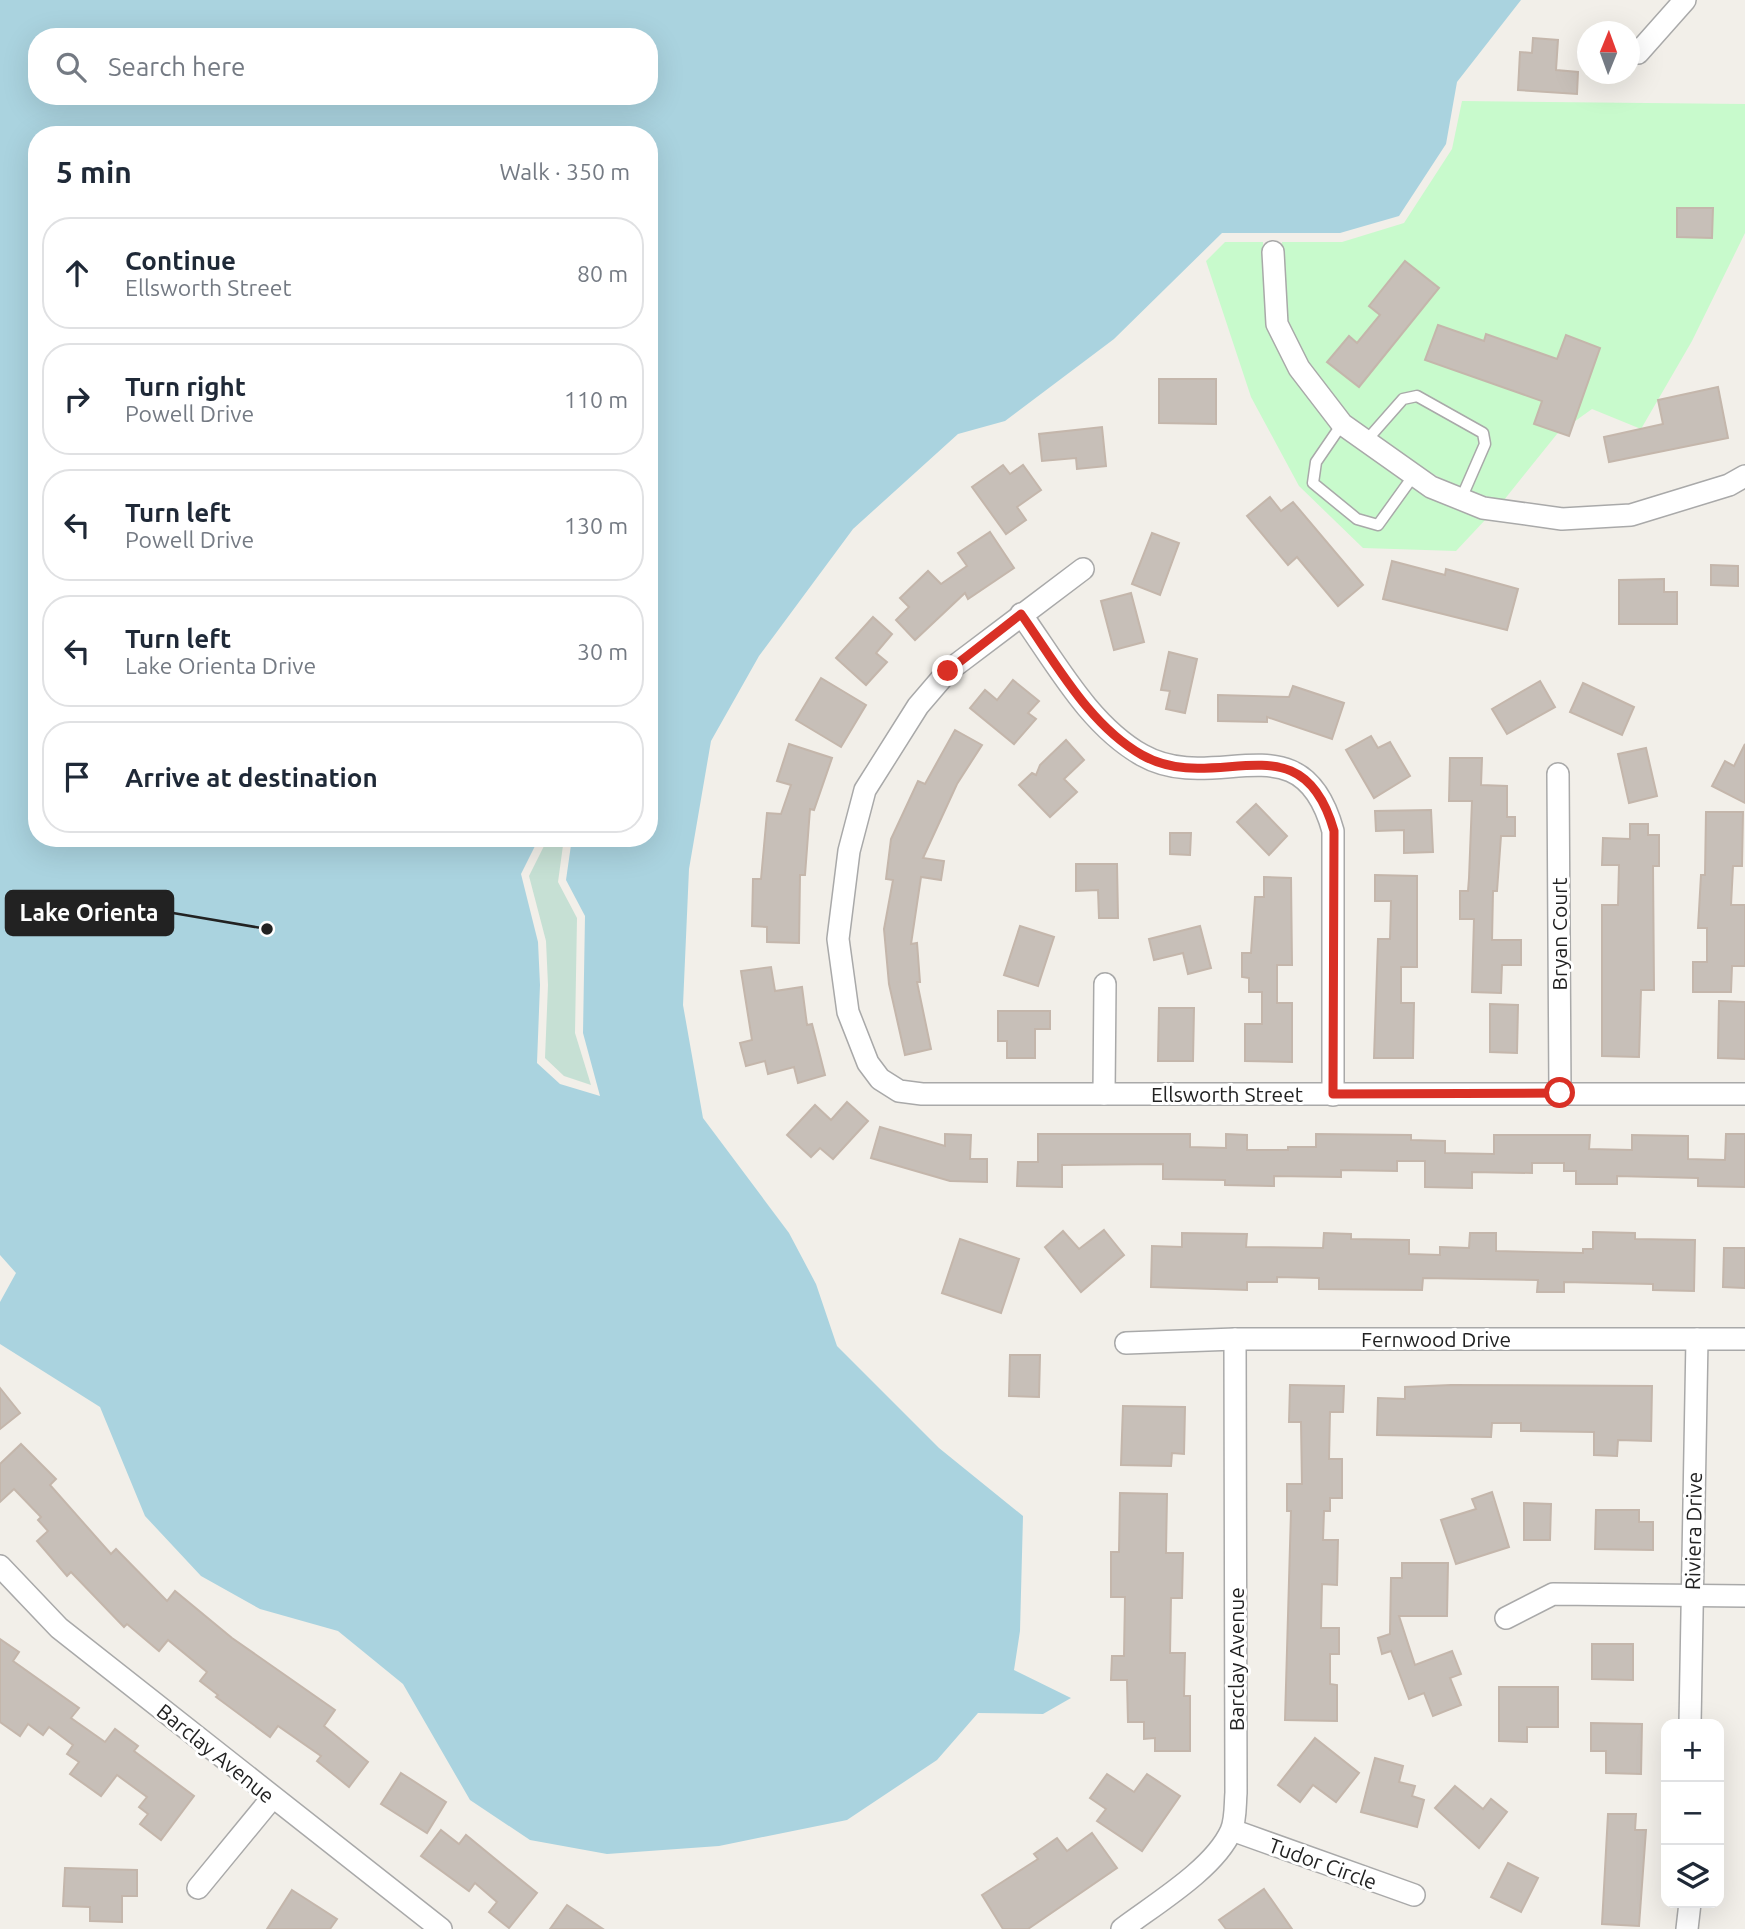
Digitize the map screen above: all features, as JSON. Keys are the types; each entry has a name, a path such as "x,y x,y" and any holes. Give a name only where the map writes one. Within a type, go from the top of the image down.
{"street":[{"path":"1640,51 1685,0"},
{"path":"1273,252 1277,324 1299,368 1342,424 1431,486 1483,508 1562,519 1631,515 1729,485 1745,476"},
{"path":"1083,569 1021,614 1075,690 1113,735 1144,756 1178,767 1274,766 1298,772 1314,785 1327,807 1334,831 1333,1094"},
{"name":"Ellsworth Street","path":"1021,614 948,671 918,706 865,790 849,850 838,939 848,1012 868,1063 880,1079 899,1091 922,1094 1745,1094"},
{"name":"Bryan Court","path":"1558,775 1560,1093"},
{"path":"1104,1094 1105,984"},
{"name":"Fernwood Drive","path":"1126,1343 1235,1339 1745,1339"},
{"name":"Barclay Avenue","path":"1122,1929 1180,1886 1211,1858 1231,1830 1236,1793 1235,1339"},
{"name":"Riviera Drive","path":"1690,1719 1697,1339"},
{"name":"Barclay Avenue","path":"0,1566 59,1628 441,1929"},
{"path":"1506,1618 1553,1594 1745,1596"},
{"path":"198,1888 272,1798"},
{"name":"Tudor Circle","path":"1231,1830 1414,1895"},
{"path":"1686,1929 1689,1908"}],"lane":[{"path":"1366,441 1404,399 1417,396 1483,433 1485,444 1461,499"},
{"path":"1342,424 1316,462 1313,483 1356,519 1378,525 1414,475"}],"green space":[{"path":"1462,101 1745,104 1745,233 1692,341 1641,429 1592,409 1557,434 1504,500 1485,496 1443,480 1382,443 1349,417 1305,359 1291,334 1283,305 1282,242 1342,242 1404,223 1452,149"},
{"path":"1225,242 1263,242 1268,325 1292,375 1426,496 1486,519 1456,551 1363,548 1299,486 1251,397 1206,261"},
{"path":"544,847 563,847 558,882 577,918 575,1033 591,1085 564,1076 545,1058 548,985 546,941 529,876"}],"water":[{"path":"0,0 1521,0 1457,82 1446,144 1399,216 1340,233 1222,233 1114,339 1005,421 958,434 853,529 759,656 711,741 689,869 683,1005 703,1118 789,1233 816,1284 837,1346 939,1448 1023,1516 1020,1631 1014,1670 1071,1698 1043,1714 978,1713 937,1760 847,1820 719,1846 607,1854 530,1840 470,1800 403,1684 338,1631 260,1609 201,1576 145,1516 100,1407 0,1344 0,1302 16,1273 0,1255"}],"building":[{"path":"1533,38 1558,40 1556,70 1577,72 1577,94 1518,90 1520,52 1532,53"},
{"path":"1677,208 1713,208 1712,238 1677,237"},
{"path":"1405,261 1439,288 1359,387 1327,362 1349,336 1357,343 1380,315 1369,306"},
{"path":"1438,325 1484,341 1486,334 1557,359 1566,335 1600,348 1569,436 1534,424 1542,401 1425,360"},
{"path":"1159,379 1216,379 1216,424 1159,423"},
{"path":"1718,387 1728,438 1609,462 1604,437 1663,424 1658,400"},
{"path":"1102,427 1106,466 1077,469 1076,458 1042,461 1039,434"},
{"path":"1003,465 1010,474 1023,465 1041,490 1017,507 1026,520 1006,534 972,487"},
{"path":"1270,497 1281,511 1293,502 1363,585 1338,606 1297,557 1288,565 1247,516"},
{"path":"990,532 1014,568 968,599 965,593 915,640 896,620 909,607 900,598 928,571 941,584 967,566 958,553"},
{"path":"1152,533 1179,543 1160,595 1132,584"},
{"path":"1392,561 1445,575 1446,569 1518,589 1507,630 1383,599"},
{"path":"1711,565 1738,566 1738,586 1711,585"},
{"path":"1664,579 1664,592 1677,592 1677,624 1619,624 1619,580"},
{"path":"1131,593 1144,642 1114,650 1101,601"},
{"path":"873,617 892,634 876,653 887,662 866,685 836,658"},
{"path":"1169,652 1197,659 1185,713 1166,709 1170,691 1161,690"},
{"path":"821,678 866,705 841,747 796,720"},
{"path":"1013,680 1039,701 1028,713 1036,719 1014,744 970,708 985,690 997,700"},
{"path":"1540,681 1555,707 1507,734 1492,709"},
{"path":"1583,683 1634,707 1622,735 1570,712"},
{"path":"1293,686 1344,703 1332,739 1267,717 1267,722 1218,721 1218,695 1289,697"},
{"path":"955,730 982,745 957,784 923,858 944,861 941,880 921,877 911,944 917,943 920,982 917,982 931,1049 905,1055 889,984 884,929 893,880 886,879 891,839 918,781 925,784"},
{"path":"1371,736 1378,748 1390,742 1410,776 1374,798 1346,750"},
{"path":"1066,740 1084,760 1064,779 1077,792 1050,817 1019,785 1032,773 1036,775 1040,765"},
{"path":"789,744 832,758 814,810 810,809 805,875 800,875 799,943 767,942 767,927 752,926 753,879 761,879 767,813 781,814 791,785 777,781"},
{"path":"1745,744 1745,803 1712,786 1725,761 1734,766"},
{"path":"1646,748 1657,796 1629,803 1618,754"},
{"path":"1450,758 1482,758 1481,785 1507,786 1507,817 1515,817 1515,836 1501,836 1497,891 1493,891 1492,940 1521,940 1521,965 1502,965 1501,993 1472,992 1474,919 1460,919 1460,891 1468,891 1472,801 1449,801"},
{"path":"1256,804 1287,836 1269,855 1237,822"},
{"path":"1431,810 1433,852 1404,853 1404,830 1376,831 1375,811"},
{"path":"1706,812 1743,812 1742,866 1733,866 1731,905 1745,905 1745,966 1732,966 1731,992 1693,992 1693,962 1707,962 1707,928 1698,928 1701,875 1705,875"},
{"path":"1630,824 1648,824 1648,835 1659,835 1659,866 1653,866 1654,990 1641,990 1639,1057 1602,1056 1602,905 1618,905 1619,865 1602,865 1603,838 1630,839"},
{"path":"1170,833 1191,833 1190,855 1170,854"},
{"path":"1076,864 1117,864 1118,918 1099,918 1098,890 1076,891"},
{"path":"1375,875 1417,876 1417,967 1401,967 1401,1003 1414,1003 1413,1058 1374,1058 1378,939 1390,939 1391,901 1375,901"},
{"path":"1264,877 1291,878 1292,965 1277,965 1277,1003 1292,1003 1292,1062 1245,1061 1245,1024 1262,1024 1262,992 1249,992 1249,978 1242,977 1242,953 1251,953 1255,897 1264,897"},
{"path":"1020,926 1054,937 1038,986 1004,975"},
{"path":"1200,926 1211,968 1188,974 1183,953 1154,960 1149,939"},
{"path":"771,967 775,991 802,987 807,1025 812,1024 825,1075 798,1083 794,1067 768,1074 765,1061 746,1066 740,1043 752,1040 741,971"},
{"path":"1719,1001 1745,1002 1745,1059 1718,1058"},
{"path":"1490,1004 1518,1005 1517,1053 1490,1052"},
{"path":"1159,1008 1194,1008 1193,1061 1158,1061"},
{"path":"998,1011 1050,1011 1050,1029 1035,1029 1035,1058 1007,1058 1007,1041 998,1041"},
{"path":"847,1102 868,1121 833,1159 820,1148 811,1157 787,1135 815,1105 831,1120"},
{"path":"880,1127 945,1146 945,1134 971,1135 970,1159 987,1159 987,1182 950,1181 871,1158"},
{"path":"1038,1134 1190,1134 1190,1147 1226,1148 1226,1134 1247,1135 1247,1150 1316,1147 1316,1134 1411,1135 1411,1140 1445,1141 1445,1153 1494,1154 1494,1135 1590,1135 1589,1149 1632,1150 1632,1135 1688,1136 1688,1159 1725,1160 1726,1134 1745,1134 1745,1187 1698,1186 1698,1178 1617,1176 1617,1184 1576,1184 1576,1171 1564,1171 1564,1163 1532,1163 1532,1173 1472,1172 1472,1188 1425,1187 1425,1161 1397,1161 1397,1171 1341,1170 1341,1177 1274,1176 1274,1186 1225,1185 1225,1180 1163,1179 1163,1164 1062,1165 1062,1187 1017,1186 1018,1162 1038,1162"},
{"path":"1104,1230 1124,1255 1081,1292 1045,1247 1063,1231 1079,1249"},
{"path":"1593,1232 1635,1233 1635,1239 1695,1240 1694,1291 1653,1290 1653,1284 1564,1282 1564,1292 1537,1292 1538,1280 1423,1278 1422,1290 1319,1289 1319,1278 1277,1277 1277,1282 1247,1282 1247,1290 1151,1287 1152,1246 1182,1247 1182,1233 1247,1234 1246,1247 1323,1248 1324,1233 1351,1234 1351,1239 1409,1240 1409,1254 1440,1255 1440,1247 1469,1248 1470,1233 1496,1233 1496,1251 1583,1253 1583,1249 1593,1249"},
{"path":"960,1239 1019,1259 1001,1313 942,1293"},
{"path":"1724,1248 1745,1248 1745,1288 1723,1287"},
{"path":"1010,1355 1040,1355 1039,1397 1009,1396"},
{"path":"1290,1385 1344,1386 1343,1412 1330,1412 1329,1459 1342,1459 1342,1498 1330,1498 1330,1511 1324,1511 1323,1540 1338,1540 1337,1585 1322,1584 1321,1628 1339,1628 1339,1654 1330,1654 1330,1684 1337,1685 1337,1721 1285,1720 1291,1511 1287,1511 1287,1484 1302,1484 1301,1422 1289,1422"},
{"path":"1652,1386 1651,1441 1618,1440 1617,1456 1594,1455 1594,1432 1521,1431 1521,1423 1492,1423 1491,1437 1377,1435 1378,1398 1405,1399 1405,1387"},
{"path":"0,1388 20,1413 0,1429"},
{"path":"1123,1406 1185,1407 1184,1454 1172,1453 1171,1466 1121,1465"},
{"path":"21,1444 56,1479 50,1485 111,1554 116,1549 167,1601 175,1591 232,1638 335,1710 324,1726 368,1762 349,1787 317,1761 321,1756 278,1726 270,1737 216,1697 218,1695 200,1681 207,1672 168,1640 159,1651 127,1624 124,1627 71,1572 67,1576 37,1541 48,1531 38,1520 41,1517 14,1489 0,1502 0,1464"},
{"path":"1492,1492 1509,1547 1456,1564 1441,1520 1476,1509 1472,1499"},
{"path":"1120,1493 1167,1494 1166,1553 1183,1553 1182,1598 1171,1598 1170,1653 1185,1653 1184,1696 1190,1696 1190,1751 1155,1751 1155,1738 1144,1739 1144,1722 1128,1722 1127,1680 1111,1680 1112,1656 1124,1656 1125,1597 1111,1597 1111,1552 1119,1552"},
{"path":"1524,1503 1551,1504 1550,1540 1524,1540"},
{"path":"1596,1510 1639,1510 1639,1522 1653,1522 1653,1550 1595,1549"},
{"path":"1402,1563 1448,1563 1447,1616 1399,1616 1415,1665 1452,1651 1461,1674 1450,1678 1461,1705 1433,1716 1424,1693 1409,1699 1391,1651 1382,1654 1378,1638 1390,1634 1391,1578 1402,1578"},
{"path":"0,1639 19,1652 13,1661 79,1708 71,1718 105,1742 115,1729 138,1746 134,1751 194,1796 161,1840 140,1824 148,1814 139,1807 147,1797 117,1775 101,1796 70,1774 79,1762 67,1754 73,1745 49,1727 43,1735 28,1724 20,1736 0,1722"},
{"path":"1592,1644 1633,1644 1633,1680 1592,1679"},
{"path":"1499,1687 1558,1687 1558,1727 1527,1727 1527,1742 1499,1741"},
{"path":"1591,1723 1642,1724 1641,1774 1606,1773 1606,1751 1591,1751"},
{"path":"1315,1738 1359,1773 1336,1802 1313,1785 1300,1802 1278,1785"},
{"path":"1375,1758 1403,1766 1399,1782 1415,1786 1412,1796 1424,1800 1417,1827 1361,1812"},
{"path":"401,1773 446,1802 427,1833 381,1804"},
{"path":"1107,1774 1134,1792 1147,1774 1180,1796 1142,1851 1097,1821 1106,1809 1090,1798"},
{"path":"1455,1786 1483,1809 1491,1799 1507,1812 1479,1848 1435,1808"},
{"path":"1608,1814 1636,1814 1635,1830 1646,1830 1639,1926 1602,1924"},
{"path":"441,1830 459,1844 466,1835 537,1893 509,1928 489,1912 497,1902 475,1883 469,1891 421,1856"},
{"path":"1092,1833 1117,1868 1028,1929 1003,1929 982,1895 1038,1859 1034,1854 1057,1838 1067,1851"},
{"path":"1508,1863 1538,1878 1521,1912 1491,1897"},
{"path":"65,1868 137,1870 137,1896 122,1896 122,1922 90,1921 90,1907 63,1906"},
{"path":"1264,1889 1292,1929 1226,1929 1219,1920"},
{"path":"292,1890 337,1919 330,1929 267,1929"},
{"path":"567,1905 603,1929 550,1929"}],"place":[{"name":"Lake Orienta","path":"267,929"}],"route":[{"path":"948,671 1021,614 1075,690 1113,735 1144,756 1178,767 1274,766 1298,772 1314,785 1327,807 1334,831 1333,1094 1560,1093"}]}
